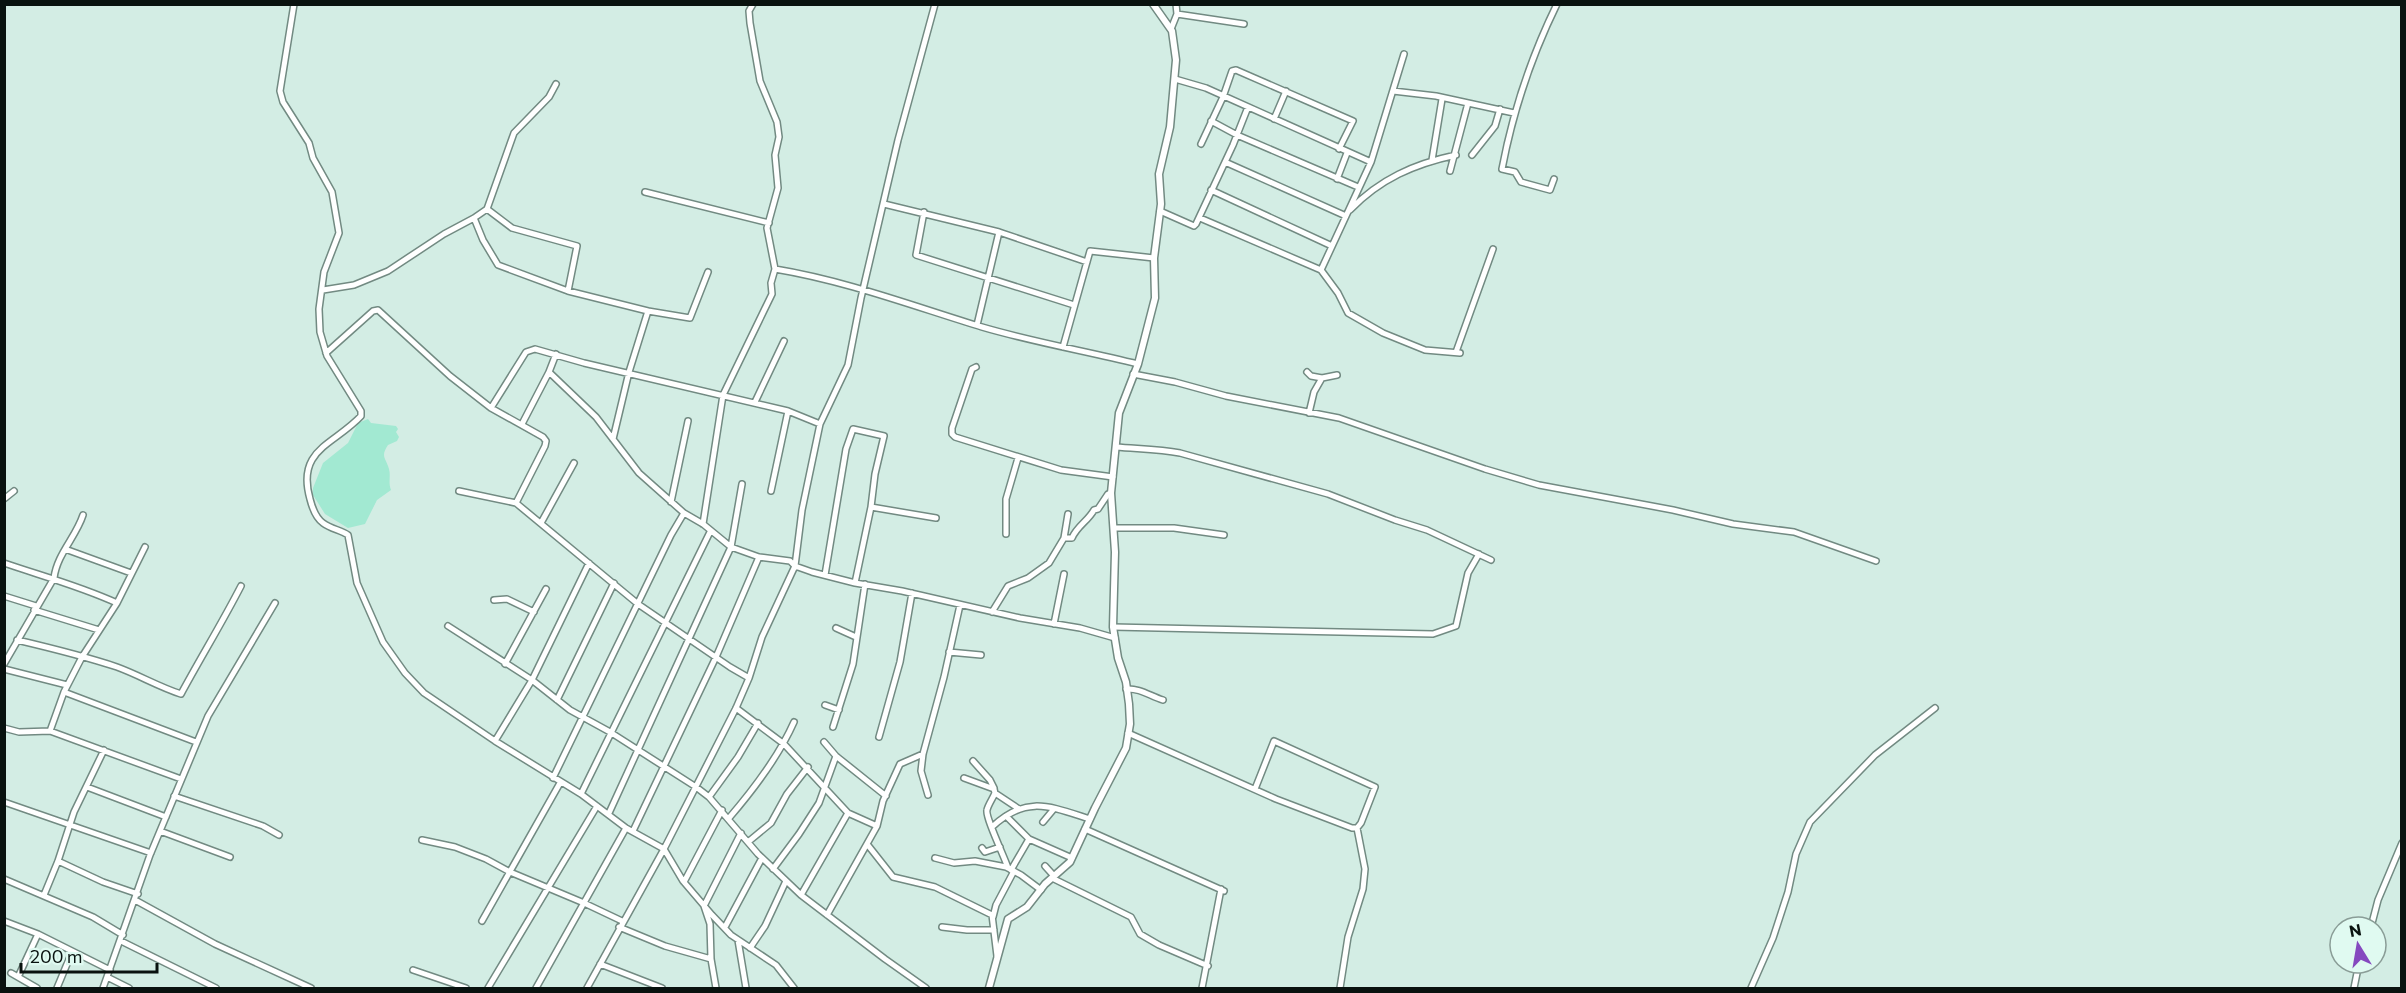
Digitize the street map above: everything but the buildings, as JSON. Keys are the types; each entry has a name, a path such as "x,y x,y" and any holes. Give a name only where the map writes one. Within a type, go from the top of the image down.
{"street":[{"path":"294,4 280,91 283,102 309,142 313,158 332,192 339,219 339,233 324,272 319,309 321,332 326,353 360,406 361,416 318,450 306,477 312,505 322,523 348,535 357,583 382,642 405,673 424,693 560,783 581,794 626,828 664,849 684,882 704,906 738,940 776,965 794,988"},
{"path":"704,524 723,395 772,294 771,283 775,269 767,228 778,188 775,155 779,137 777,122 760,81 749,11 753,4"},
{"path":"587,988 622,921 664,849 736,708 749,678 762,637 795,566 802,510 820,424 848,365 910,94 935,4"},
{"path":"867,844 893,877 934,887 984,910 993,918 1008,919 1024,910 1053,877 1066,868 1126,748 1130,724 1126,689 1113,627 1114,528 1111,494 1119,413 1138,364 1155,298 1154,258 1160,212 1161,161 1168,137 1175,79 1175,41 1171,29 1153,4"},
{"path":"1171,29 1177,14 1176,4"},
{"path":"1554,179 1550,190 1521,182 1515,172 1502,169 1514,113 1530,64 1557,4"},
{"path":"1177,14 1244,24"},
{"path":"1321,270 1371,162 1404,54"},
{"path":"1201,144 1223,97 1232,71 1236,70 1353,121 1339,149"},
{"path":"1175,79 1206,88 1371,162"},
{"path":"322,290 354,285 388,271 487,209 514,132 549,97 556,84"},
{"path":"1274,119 1286,91"},
{"path":"1393,91 1436,96 1514,113"},
{"path":"1432,160 1442,99"},
{"path":"1450,171 1468,103"},
{"path":"1160,212 1194,226 1226,162 1248,107"},
{"path":"1472,155 1495,126 1500,109"},
{"path":"1211,121 1237,135 1358,187"},
{"path":"1337,179 1347,153"},
{"path":"1347,214 1365,194 1392,176 1411,166 1456,155"},
{"path":"1226,162 1347,214"},
{"path":"1211,190 1332,246"},
{"path":"645,192 769,223"},
{"path":"884,204 999,232 1087,262"},
{"path":"487,209 512,228 577,246 568,291"},
{"path":"924,212 916,255 1074,304"},
{"path":"474,218 483,240 498,265 568,291 648,311 690,318 708,272"},
{"path":"1200,218 1321,270 1338,293 1348,313 1383,333 1425,350 1458,352 1494,249"},
{"path":"976,325 999,232"},
{"path":"1063,347 1090,250 1154,258"},
{"path":"775,269 812,275 864,288 976,325 1138,364"},
{"path":"326,353 374,311 383,312 420,350 450,376 492,408 522,424 546,441 516,503"},
{"path":"613,439 629,372 648,311"},
{"path":"755,402 784,341"},
{"path":"492,408 526,352 535,349 755,402 788,411 820,424"},
{"path":"522,424 556,354"},
{"path":"976,367 972,369 952,434 955,437 1061,470 1113,477"},
{"path":"549,372 596,417 639,473 684,513 704,524 710,532 731,547 759,556 790,561 795,566 855,583 1080,628 1115,638"},
{"path":"1307,372 1311,376 1322,378 1337,375"},
{"path":"1133,374 1175,382 1226,396 1339,418 1485,469 1539,484 1733,524 1794,532 1876,561"},
{"path":"1310,413 1314,392 1322,378"},
{"path":"771,491 783,425 788,411"},
{"path":"671,502 688,421"},
{"path":"825,575 846,449 853,429 884,436 875,474 872,507 855,583"},
{"path":"1116,447 1150,451 1158,449 1180,453 1328,494 1427,530 1491,560"},
{"path":"1006,534 1006,499 1018,458"},
{"path":"541,523 574,463"},
{"path":"609,813 731,547 742,484"},
{"path":"459,491 516,503 638,604 749,678"},
{"path":"4,499 14,492"},
{"path":"1064,538 1072,538 1077,528 1090,517 1094,510 1098,509 1108,494 1111,494"},
{"path":"872,507 936,518"},
{"path":"554,778 671,535 684,513"},
{"path":"992,612 1008,586 1028,578 1048,563 1064,538 1068,514"},
{"path":"5,664 54,578 55,570 79,527 83,515"},
{"path":"1114,528 1174,528 1224,535"},
{"path":"581,794 710,532"},
{"path":"50,730 67,685 117,603 145,547"},
{"path":"65,549 131,573"},
{"path":"1113,627 1433,634 1456,626 1468,573 1479,554"},
{"path":"633,831 716,657 759,556"},
{"path":"495,741 532,681 589,562"},
{"path":"4,563 54,578 117,603"},
{"path":"1054,624 1064,574"},
{"path":"557,700 614,583"},
{"path":"833,727 853,664 865,584"},
{"path":"17,640 119,668 159,687 182,694 206,646 223,621 241,586"},
{"path":"506,664 546,589"},
{"path":"879,737 900,662 912,593"},
{"path":"4,596 99,630"},
{"path":"494,600 507,599 534,612"},
{"path":"103,988 151,853 196,742 208,716 275,603"},
{"path":"928,795 921,771 923,754 960,605"},
{"path":"448,626 582,717 610,732 696,787 722,810 762,858 801,895 926,988"},
{"path":"836,628 856,637"},
{"path":"949,651 981,655"},
{"path":"4,669 67,685"},
{"path":"1126,689 1137,688 1146,695 1163,700"},
{"path":"64,692 196,742"},
{"path":"825,705 839,710"},
{"path":"736,708 784,744 808,767 848,813 877,826"},
{"path":"1751,988 1773,938 1788,892 1796,854 1810,822 1875,755 1935,708"},
{"path":"729,818 784,744 794,722"},
{"path":"709,797 758,723"},
{"path":"4,728 19,732 50,730 181,779"},
{"path":"1128,733 1319,816 1357,828"},
{"path":"1255,789 1274,741 1375,787 1357,828 1365,869 1364,889 1348,937 1340,988"},
{"path":"824,742 836,756 886,796"},
{"path":"44,896 75,812 104,750"},
{"path":"827,915 877,826 886,796 900,764 923,754"},
{"path":"773,869 819,802 836,756"},
{"path":"973,761 990,780 995,791 987,809 987,820 1004,851 1011,870"},
{"path":"748,842 771,824 787,794 808,767"},
{"path":"964,778 995,791 1019,809"},
{"path":"482,921 560,783"},
{"path":"87,787 166,817"},
{"path":"174,796 255,823 279,835"},
{"path":"4,802 151,853"},
{"path":"992,827 1010,812 1038,805 1090,819"},
{"path":"488,988 597,806"},
{"path":"684,882 722,810"},
{"path":"1043,822 1053,810"},
{"path":"801,895 848,813"},
{"path":"1006,816 1029,838 1072,858"},
{"path":"536,988 626,828"},
{"path":"1085,829 1223,890 1202,988"},
{"path":"160,831 230,857"},
{"path":"716,988 711,959 710,924 704,906 741,833"},
{"path":"997,956 993,918 996,904 1029,838"},
{"path":"422,840 456,847 486,859 547,889 622,921"},
{"path":"2374,915 2402,843"},
{"path":"982,848 985,852 1000,847"},
{"path":"725,927 762,858"},
{"path":"935,858 954,863 975,861 1011,870 1041,890"},
{"path":"58,861 136,897 215,944 311,988"},
{"path":"1045,866 1053,877 1131,918 1140,934 1159,945 1208,966"},
{"path":"4,879 109,924 122,938 216,988"},
{"path":"750,948 765,926 786,881"},
{"path":"989,988 1008,919"},
{"path":"4,921 38,934 110,970"},
{"path":"619,927 665,946 711,959"},
{"path":"942,927 994,930"},
{"path":"18,977 38,934"},
{"path":"738,940 746,988"},
{"path":"57,988 72,952"},
{"path":"600,964 662,988"},
{"path":"413,970 466,988"},
{"path":"12,973 37,988"},
{"path":"107,977 129,988"}],"green space":[{"path":"368,419 371,423 396,426 398,429 397,441 388,445 384,455 390,472 391,490 377,500 365,524 348,528 325,514 313,495 313,488 323,463 348,443 358,423"}]}
